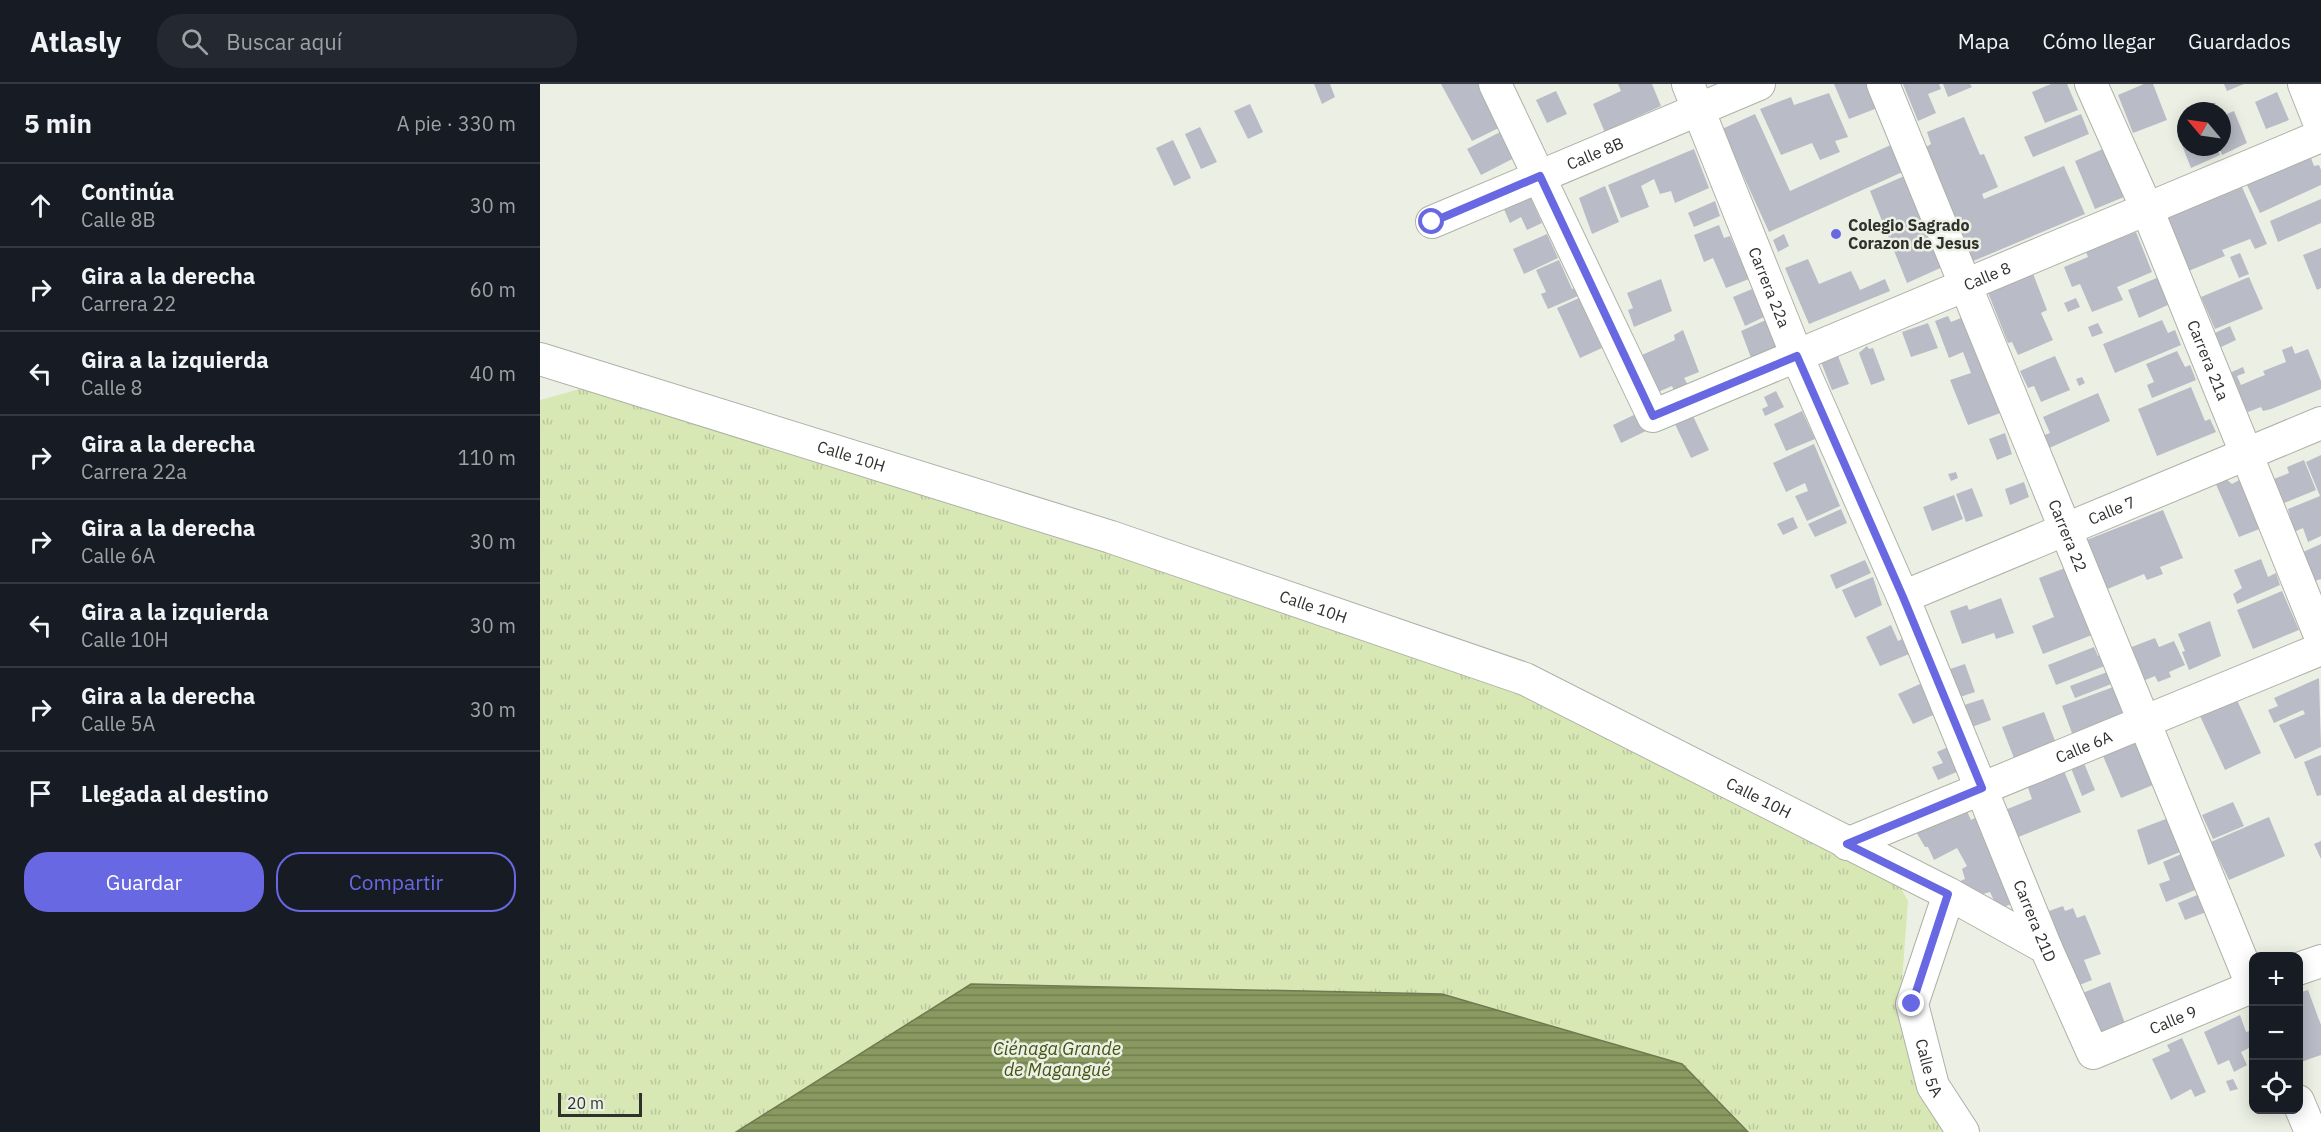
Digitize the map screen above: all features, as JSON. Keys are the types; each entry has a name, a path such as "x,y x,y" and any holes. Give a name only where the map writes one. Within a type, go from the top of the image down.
{"street":[{"path":"1495,84 1540,176"},
{"name":"Calle 8B","path":"1432,222 1540,176 1694,97 1759,84"},
{"name":"Carrera 22","path":"1883,84 2249,978"},
{"name":"Carrera 21a","path":"2091,84 2147,209 2321,638"},
{"path":"2304,84 2321,127"},
{"name":"Carrera 22a","path":"1694,97 1797,356 1903,597 1982,788"},
{"name":"Calle 8","path":"1540,176 1653,416 2321,136"},
{"name":"Calle 10H","path":"540,359 1111,537 1525,679 1948,894 2046,948"},
{"name":"Calle 7","path":"1903,597 2321,423"},
{"name":"Calle 6A","path":"1847,844 2321,649"},
{"name":"Carrera 21D","path":"1982,788 2046,948 2092,1053"},
{"name":"Calle 5A","path":"1948,894 1912,1004 1933,1086 1963,1132"},
{"path":"2303,967 2321,961"},
{"name":"Calle 9","path":"2092,1053 2249,990"},
{"path":"2303,1113 2311,1132"}],"green space":[{"path":"590,386 1106,548 1521,687 1897,880 1908,901 1901,995 1945,1132 1748,1132 1682,1064 1442,994 971,984 736,1132 540,1132 540,400"}],"water":[{"name":"Ciénaga Grande de Magangué","path":"971,984 1442,994 1682,1064 1748,1132 736,1132"}],"building":[{"path":"1314,84 1330,84 1335,97 1322,104"},
{"path":"1441,84 1484,84 1505,125 1472,141"},
{"path":"1618,84 1652,84 1661,106 1617,126 1618,130 1606,135 1593,104 1621,91"},
{"path":"1834,84 1870,84 1880,107 1849,119"},
{"path":"1903,84 1939,84 1941,89 1928,94 1936,113 1918,121"},
{"path":"1943,84 1970,84 1972,87 1948,97"},
{"path":"2051,84 2067,84 2078,110 2045,123 2032,92"},
{"path":"2144,84 2153,84 2167,120 2133,133 2118,95"},
{"path":"2224,84 2244,84 2227,91"},
{"path":"1556,91 1567,114 1547,123 1536,100"},
{"path":"2277,92 2289,120 2266,129 2255,102"},
{"path":"1829,93 1848,137 1835,141 1840,152 1820,160 1812,143 1781,155 1760,109 1791,97 1794,105"},
{"path":"1250,104 1263,132 1248,139 1234,111"},
{"path":"2234,111 2247,143 2231,151 2231,112"},
{"path":"1755,114 1790,191 1895,143 1907,170 1769,232 1722,129"},
{"path":"2081,114 2089,134 2033,157 2024,137"},
{"path":"1964,117 1980,155 1984,154 1998,187 1982,194 1984,199 2064,166 2085,214 1971,262 1926,147 1931,144 1927,132"},
{"path":"1200,127 1217,162 1201,169 1185,134"},
{"path":"1506,129 1520,155 1481,175 1467,149"},
{"path":"1173,140 1191,178 1174,186 1156,148"},
{"path":"1694,149 1709,188 1675,203 1671,191 1660,194 1654,179 1641,186 1649,207 1621,218 1608,185"},
{"path":"2103,149 2124,197 2095,209 2075,161"},
{"path":"2310,155 2314,166 2319,165 2321,170 2321,185 2260,213 2247,185"},
{"path":"2186,156 2218,156 2191,168"},
{"path":"1909,174 1947,265 1907,283 1870,191"},
{"path":"1605,186 1619,222 1592,234 1579,198"},
{"path":"2242,187 2267,244 2255,249 2250,239 2222,250 2225,256 2186,272 2163,219"},
{"path":"1529,194 1542,223 1527,230 1521,217 1510,223 1503,207"},
{"path":"2321,199 2321,223 2278,242 2270,221"},
{"path":"1715,201 1720,216 1694,227 1688,213"},
{"path":"1719,225 1724,238 1730,236 1749,279 1726,288 1713,258 1704,262 1694,235"},
{"path":"2136,232 2152,272 2117,287 2123,300 2092,312 2080,284 2072,287 2064,267 2088,257 2086,252"},
{"path":"1547,234 1558,258 1524,274 1513,249"},
{"path":"1784,234 1789,246 1778,252 1773,240"},
{"path":"2321,248 2321,288 2317,290 2303,255"},
{"path":"2240,253 2249,274 2239,278 2230,257"},
{"path":"1808,259 1819,284 1851,271 1860,290 1885,279 1890,291 1809,324 1785,268"},
{"path":"1559,260 1572,289 1575,288 1578,296 1548,309 1541,294 1546,292 1536,270"},
{"path":"2032,271 2047,310 2041,313 2053,340 2018,355 2012,342 2008,343 1987,290"},
{"path":"2159,277 2170,304 2139,318 2128,290"},
{"path":"2249,277 2263,309 2215,329 2201,297"},
{"path":"1661,279 1672,311 1634,327 1628,310 1633,308 1627,293"},
{"path":"1752,289 1764,317 1745,326 1733,297"},
{"path":"1579,298 1602,348 1580,358 1557,308"},
{"path":"2076,298 2080,307 2068,312 2064,303"},
{"path":"1948,316 1951,322 1966,316 2003,412 1968,425 1950,380 1971,373 1963,352 1949,358 1935,321"},
{"path":"1766,320 1778,352 1753,363 1741,331"},
{"path":"2162,320 2168,333 2175,330 2181,345 2115,373 2103,344"},
{"path":"1928,323 1938,348 1911,357 1902,332"},
{"path":"2098,323 2103,333 2092,337 2088,327"},
{"path":"2230,326 2236,340 2221,347 2215,333"},
{"path":"1683,330 1699,372 1684,378 1688,385 1675,393 1672,386 1656,393 1642,355 1675,340 1674,335"},
{"path":"1867,346 1869,349 1873,348 1885,380 1871,385 1859,353"},
{"path":"2292,346 2295,354 2308,349 2321,381 2321,389 2271,409 2263,411 2261,407 2248,412 2225,375 2243,367 2245,373 2237,376 2241,385 2265,375 2263,371 2286,362 2282,350"},
{"path":"2177,351 2185,367 2190,365 2196,380 2152,398 2147,385 2154,382 2146,364"},
{"path":"1838,356 1849,384 1832,390 1821,362"},
{"path":"2055,356 2070,390 2041,402 2034,386 2028,388 2020,371"},
{"path":"2082,377 2085,383 2079,386 2076,379"},
{"path":"2191,387 2205,421 2210,419 2216,432 2157,456 2138,409"},
{"path":"1776,391 1784,407 1765,416 1762,409 1768,406 1764,397"},
{"path":"2098,393 2110,421 2047,449 2042,436 2050,433 2043,417"},
{"path":"1802,411 1815,439 1786,451 1774,424"},
{"path":"1638,413 1646,431 1621,443 1613,425"},
{"path":"1693,416 1709,450 1691,458 1675,424"},
{"path":"2005,433 2012,454 1997,460 1989,439"},
{"path":"1814,444 1840,506 1807,521 1795,496 1808,491 1805,483 1786,492 1773,463"},
{"path":"2321,455 2321,536 2308,542 2303,528 2294,532 2288,509 2320,496 2306,462"},
{"path":"2304,460 2316,490 2284,503 2274,479 2289,473 2287,467"},
{"path":"1956,472 1958,478 1951,481 1948,474"},
{"path":"2225,478 2232,484 2241,479 2262,528 2239,537 2215,482"},
{"path":"2024,482 2029,497 2010,505 2005,489"},
{"path":"1972,488 1983,516 1966,522 1956,494"},
{"path":"1954,495 1963,519 1932,531 1923,507"},
{"path":"1841,509 1847,523 1815,537 1808,524"},
{"path":"2163,510 2183,558 2160,567 2163,574 2147,580 2144,574 2105,590 2084,541"},
{"path":"1793,517 1798,528 1783,535 1777,524"},
{"path":"2321,544 2321,579 2315,581 2303,552"},
{"path":"2261,559 2268,577 2276,573 2280,585 2237,604 2233,594 2242,588 2234,570"},
{"path":"1865,560 1871,573 1836,589 1830,575"},
{"path":"2065,568 2092,635 2043,654 2032,626 2054,617 2039,578"},
{"path":"1873,577 1882,605 1855,618 1842,590"},
{"path":"2282,591 2299,630 2253,649 2237,610"},
{"path":"2001,598 2014,633 1996,639 1994,633 1962,644 1950,611 1967,605 1969,610"},
{"path":"2210,621 2221,656 2189,670 2178,634"},
{"path":"1891,625 1898,641 1902,639 1909,654 1880,666 1866,637"},
{"path":"2155,638 2159,647 2174,641 2185,665 2169,672 2171,677 2158,682 2155,676 2143,681 2129,648"},
{"path":"2094,647 2098,656 2103,653 2107,665 2056,685 2048,665"},
{"path":"1965,664 1975,692 1957,698 1947,670"},
{"path":"2110,671 2114,683 2075,698 2070,686"},
{"path":"2319,678 2321,747 2295,759 2279,725 2305,714 2303,710 2274,723 2268,710 2278,706 2274,698"},
{"path":"1922,683 1940,712 1913,724 1898,694"},
{"path":"2116,686 2130,724 2076,744 2062,706"},
{"path":"1983,699 1991,720 1969,728 1961,706"},
{"path":"2237,700 2261,753 2225,770 2200,716"},
{"path":"2044,712 2057,746 2017,766 2002,727"},
{"path":"2141,741 2158,783 2121,798 2103,756"},
{"path":"1955,744 1966,768 1938,780 1932,767 1943,763 1937,752"},
{"path":"2321,755 2321,795 2317,796 2304,762"},
{"path":"2084,763 2095,790 2082,796 2071,768"},
{"path":"2064,771 2081,812 2011,840 2004,822 2011,818 2005,810 2032,799 2027,785"},
{"path":"2233,802 2244,826 2213,839 2202,815"},
{"path":"1965,807 1971,820 1975,818 1985,835 2015,892 2007,896 2011,904 2002,908 1997,907 1990,892 1973,897 1951,885 1965,879 1962,869 1967,866 1957,848 1934,860 1928,847 1925,847 1915,830"},
{"path":"2171,817 2185,850 2148,865 2137,830"},
{"path":"2269,817 2285,856 2229,880 2211,842"},
{"path":"2321,841 2321,859 2314,844"},
{"path":"2186,852 2200,888 2166,902 2159,884 2170,880 2163,862"},
{"path":"2202,893 2209,911 2185,920 2178,903"},
{"path":"2063,906 2065,911 2073,908 2077,918 2085,915 2101,954 2084,960 2092,980 2072,988 2047,929 2055,926 2049,911"},
{"path":"2110,982 2127,1029 2092,1043 2075,996"},
{"path":"2308,990 2321,1025 2321,1055 2303,1061 2303,1006 2303,992"},
{"path":"2240,1015 2246,1032 2249,1031 2249,1048 2241,1052 2247,1065 2234,1072 2229,1060 2218,1065 2204,1032"},
{"path":"2182,1038 2206,1092 2195,1097 2191,1089 2171,1100 2152,1059 2170,1051 2167,1045"},
{"path":"2233,1079 2238,1089 2230,1091 2226,1081"}],"place":[{"name":"Colegio Sagrado Corazon de Jesus","path":"1836,234"}],"route":[{"path":"1432,222 1540,176 1653,416 1797,356 1903,597 1982,788 1847,844 1948,894 1912,1004"}]}
